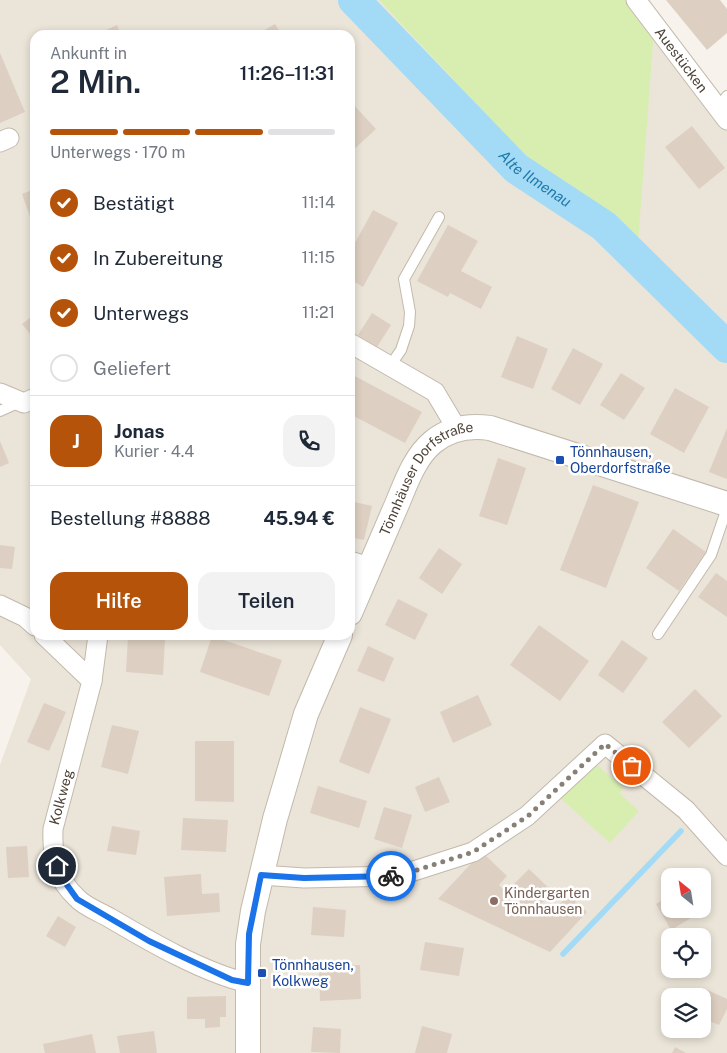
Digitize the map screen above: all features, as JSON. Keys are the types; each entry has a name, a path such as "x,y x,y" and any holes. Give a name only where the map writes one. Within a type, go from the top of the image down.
{"street":[{"name":"Auestücken","path":"636,0 724,108"},
{"path":"355,346 435,392 457,429"},
{"path":"0,393 28,400"},
{"name":"Tönnhäuser Dorfstraße","path":"355,588 360,564 422,454 434,441 457,429 490,428 727,504"},
{"path":"0,605 30,618"},
{"path":"49,640 92,681"},
{"name":"Kolkweg","path":"97,640 92,681 52,829 52,854 62,878 77,899 149,941 232,980 248,983"},
{"path":"248,1053 249,934 261,875 275,819 306,714 338,640"},
{"path":"261,875 304,878 398,876 473,852 528,816 605,744 686,810 727,856"}],"lane":[{"path":"390,366 401,350 410,326 410,312 404,280 439,217"},
{"path":"0,411 28,400"},
{"path":"658,634 711,555 727,508"}],"shaded area":[{"path":"0,0 379,0 520,151 637,241 655,18 727,110 727,1053 0,1053 0,765 31,679 0,645"}],"green space":[{"path":"379,0 640,0 655,18 638,242 520,151"},
{"path":"592,761 624,788 619,793 639,811 610,843 557,795"}],"building":[{"path":"666,0 720,0 727,9 727,33 707,50"},
{"path":"275,24 279,30 265,30"},
{"path":"117,25 119,30 106,30"},
{"path":"0,53 25,112 0,123"},
{"path":"355,106 376,129 355,148"},
{"path":"692,126 725,168 699,189 665,147"},
{"path":"30,191 30,216 22,194"},
{"path":"373,210 398,223 363,287 355,282 355,243"},
{"path":"448,225 478,241 461,271 492,287 481,309 450,293 448,297 417,281"},
{"path":"372,313 391,325 377,347 358,335"},
{"path":"30,318 30,334 22,324"},
{"path":"517,336 548,349 533,389 501,377"},
{"path":"573,348 603,364 580,405 551,389"},
{"path":"621,373 645,388 624,420 600,405"},
{"path":"355,376 422,412 405,443 355,417"},
{"path":"675,388 709,407 684,453 650,434"},
{"path":"727,428 727,479 709,472"},
{"path":"0,441 9,463 0,467"},
{"path":"498,458 526,468 507,525 479,516"},
{"path":"593,485 639,502 606,588 560,570"},
{"path":"355,502 372,506 364,540 355,538"},
{"path":"673,529 706,552 679,591 646,568"},
{"path":"0,545 15,547 12,569 0,568"},
{"path":"439,548 462,564 442,594 419,578"},
{"path":"716,573 727,581 727,617 698,597"},
{"path":"398,599 428,614 415,640 385,625"},
{"path":"539,625 589,661 560,701 510,665"},
{"path":"128,640 165,640 163,675 126,672"},
{"path":"211,640 224,640 282,660 269,696 200,672"},
{"path":"622,640 648,658 623,693 598,675"},
{"path":"368,646 394,658 384,682 357,671"},
{"path":"695,689 722,716 689,748 662,722"},
{"path":"478,695 492,725 453,743 440,712"},
{"path":"44,703 66,712 49,751 27,742"},
{"path":"360,707 391,719 369,774 339,762"},
{"path":"112,725 139,731 128,774 101,767"},
{"path":"195,741 234,741 234,802 195,801"},
{"path":"439,777 450,802 425,812 415,787"},
{"path":"318,786 367,801 359,828 310,813"},
{"path":"384,807 412,815 402,848 374,839"},
{"path":"183,818 228,820 226,852 181,850"},
{"path":"112,826 140,831 136,855 107,851"},
{"path":"27,846 29,877 8,878 6,847"},
{"name":"Kindergarten Tönnhausen","path":"482,852 507,876 499,885 506,892 529,869 553,892 541,904 551,914 568,895 587,912 550,952 438,899"},
{"path":"201,874 202,894 219,893 220,912 167,916 164,877"},
{"path":"661,901 661,913 656,904"},
{"path":"313,907 346,910 344,937 311,935"},
{"path":"58,916 76,927 65,947 46,936"},
{"path":"664,918 691,918 674,928 670,928"},
{"path":"425,942 464,948 459,976 420,970"},
{"path":"360,965 361,999 320,1001 319,967"},
{"path":"711,992 727,999 727,1009 719,1025 711,1022"},
{"path":"226,996 226,1017 220,1017 220,1027 205,1028 205,1019 187,1019 187,997"},
{"path":"422,1026 452,1034 447,1053 415,1053"},
{"path":"313,1027 341,1029 340,1053 311,1052"},
{"path":"154,1031 157,1053 120,1053 117,1036"},
{"path":"92,1034 96,1053 45,1053 43,1044"},
{"path":"675,1047 686,1053 672,1053"}],"waterway":[{"name":"Alte Ilmenau","path":"354,0 516,168 604,226 727,347"},
{"path":"563,954 681,831"}],"way so far":[{"path":"391,876 398,876 473,852 528,816 605,744 632,766"}],"place":[{"name":"Tönnhausen, Oberdorfstraße","path":"560,460"},
{"name":"Kindergarten Tönnhausen","path":"494,901"},
{"name":"Tönnhausen, Kolkweg","path":"262,973"}],"route":[{"path":"57,866 62,878 77,899 149,941 232,980 248,983 249,934 261,875 304,878 391,876"}]}
